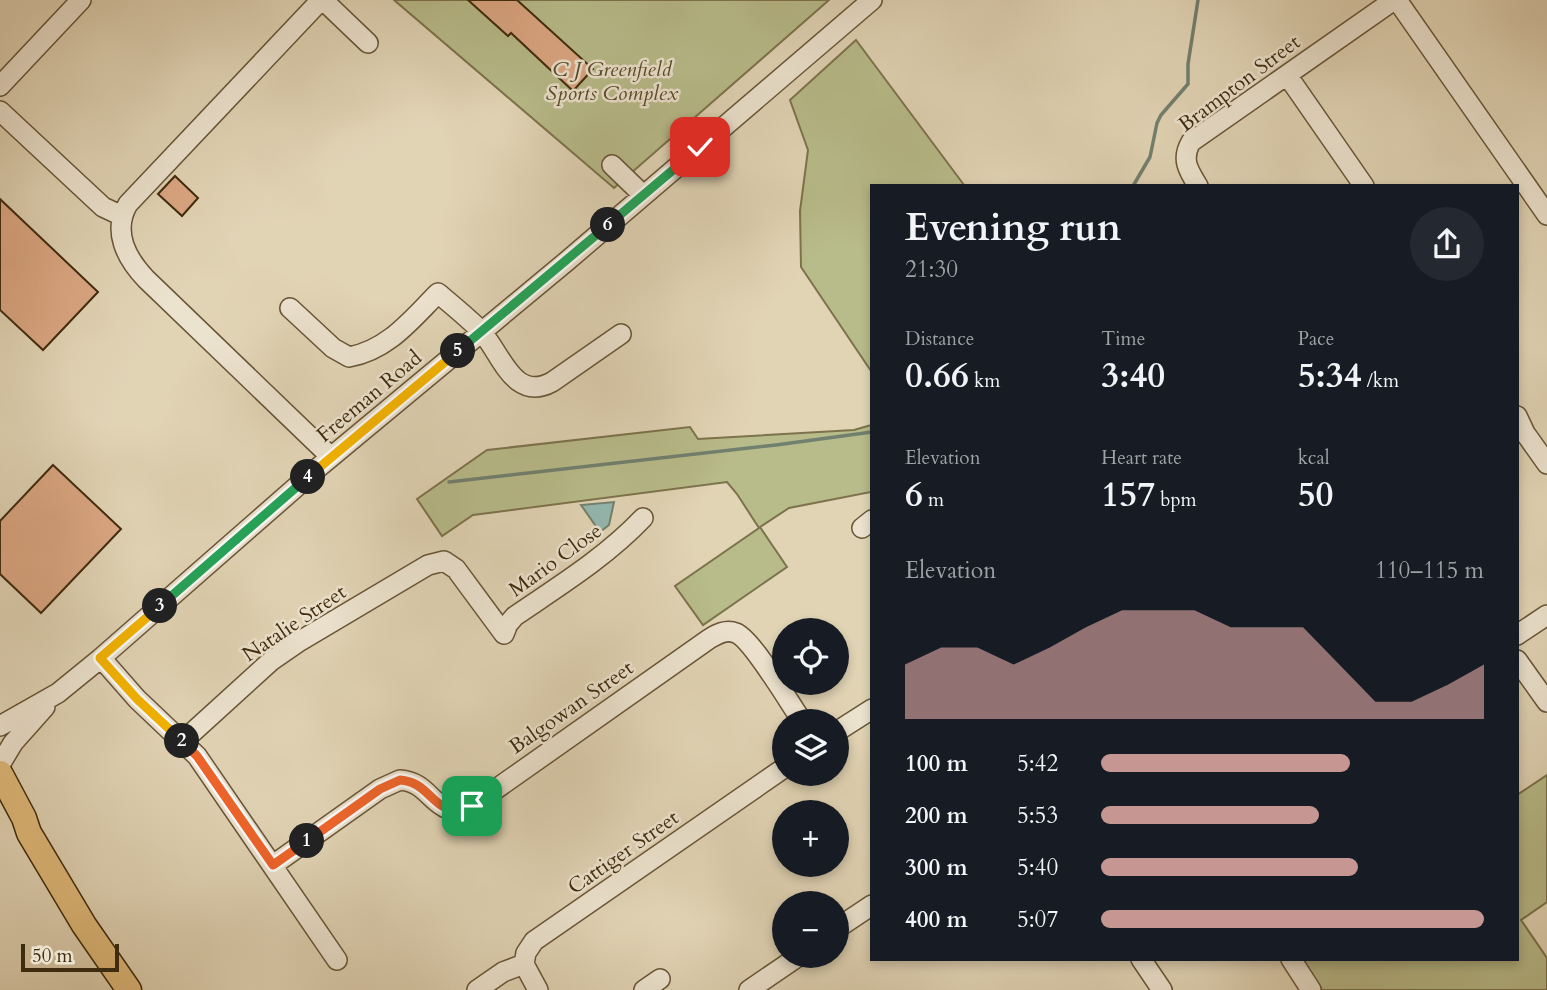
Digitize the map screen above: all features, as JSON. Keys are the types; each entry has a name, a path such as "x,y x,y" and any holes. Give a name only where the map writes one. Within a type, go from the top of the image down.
{"main road":[{"path":"0,753 0,764"},
{"path":"0,773 29,833 84,925 129,990"},
{"path":"0,806 29,833"}],"street":[{"path":"0,86 80,0"},
{"path":"331,457 135,268 127,257 122,238 121,216 128,204 322,0 368,43"},
{"name":"Freeman Road","path":"0,764 13,743 58,693 331,457 872,0"},
{"path":"1396,0 1547,215"},
{"name":"Brampton Street","path":"1197,184 1185,157 1191,142 1396,0"},
{"path":"1287,75 1363,184"},
{"path":"0,111 103,207 121,216"},
{"path":"612,164 643,195"},
{"path":"290,308 333,348 349,357 363,355 395,337 438,293 482,332 519,383 530,388 542,387 552,382 621,334"},
{"path":"1519,420 1547,464"},
{"name":"Mario Close","path":"444,562 456,569 503,634 515,616 607,552 643,518"},
{"name":"Natalie Street","path":"183,741 271,662 300,641 428,565 444,562"},
{"path":"1519,634 1547,615"},
{"name":"Balgowan Street","path":"273,865 380,789 400,780 419,785 442,808 462,810 472,806 698,646 727,631 736,633 750,644 794,709"},
{"path":"100,658 137,699 197,756 337,960"},
{"path":"1519,663 1547,702"},
{"name":"Freeman Road","path":"0,726 58,693"},
{"path":"849,724 870,710"},
{"name":"Cattiger Street","path":"524,964 526,953 534,941 772,776"},
{"path":"849,920 870,906"},
{"path":"1142,961 1162,990"},
{"path":"1292,961 1303,987"},
{"path":"477,990 503,972 524,964 538,990"},
{"path":"749,990 781,968"}],"green space":[{"name":"C J Greenfield Sports Complex","path":"394,0 829,0 614,188"},
{"path":"856,40 963,184 870,184 870,370 801,267 800,211 808,150 790,100"},
{"path":"870,425 870,492 789,508 760,527 787,567 703,625 675,586 759,528 727,482 473,515 442,536 417,499 487,450 690,427 698,439 854,430"},
{"path":"1547,775 1547,902 1521,920 1547,958 1547,990 1322,990 1302,961 1519,961 1519,794"}],"water":[{"path":"614,502 609,525 600,532 581,505"}],"building":[{"path":"468,0 517,0 593,69 573,91 511,33 508,36"},
{"path":"175,176 198,198 182,216 158,194"},
{"path":"0,199 98,292 43,350 0,310"},
{"path":"53,465 121,529 41,613 0,574 0,521"}],"waterway":[{"path":"1134,184 1150,157 1161,115 1188,84 1188,64 1198,0"},
{"path":"449,482 870,432"}],"route":[{"path":"472,806 452,811 442,808 419,785 400,780 380,789 273,865 197,756 137,699 100,658 319,467 700,147"}]}
